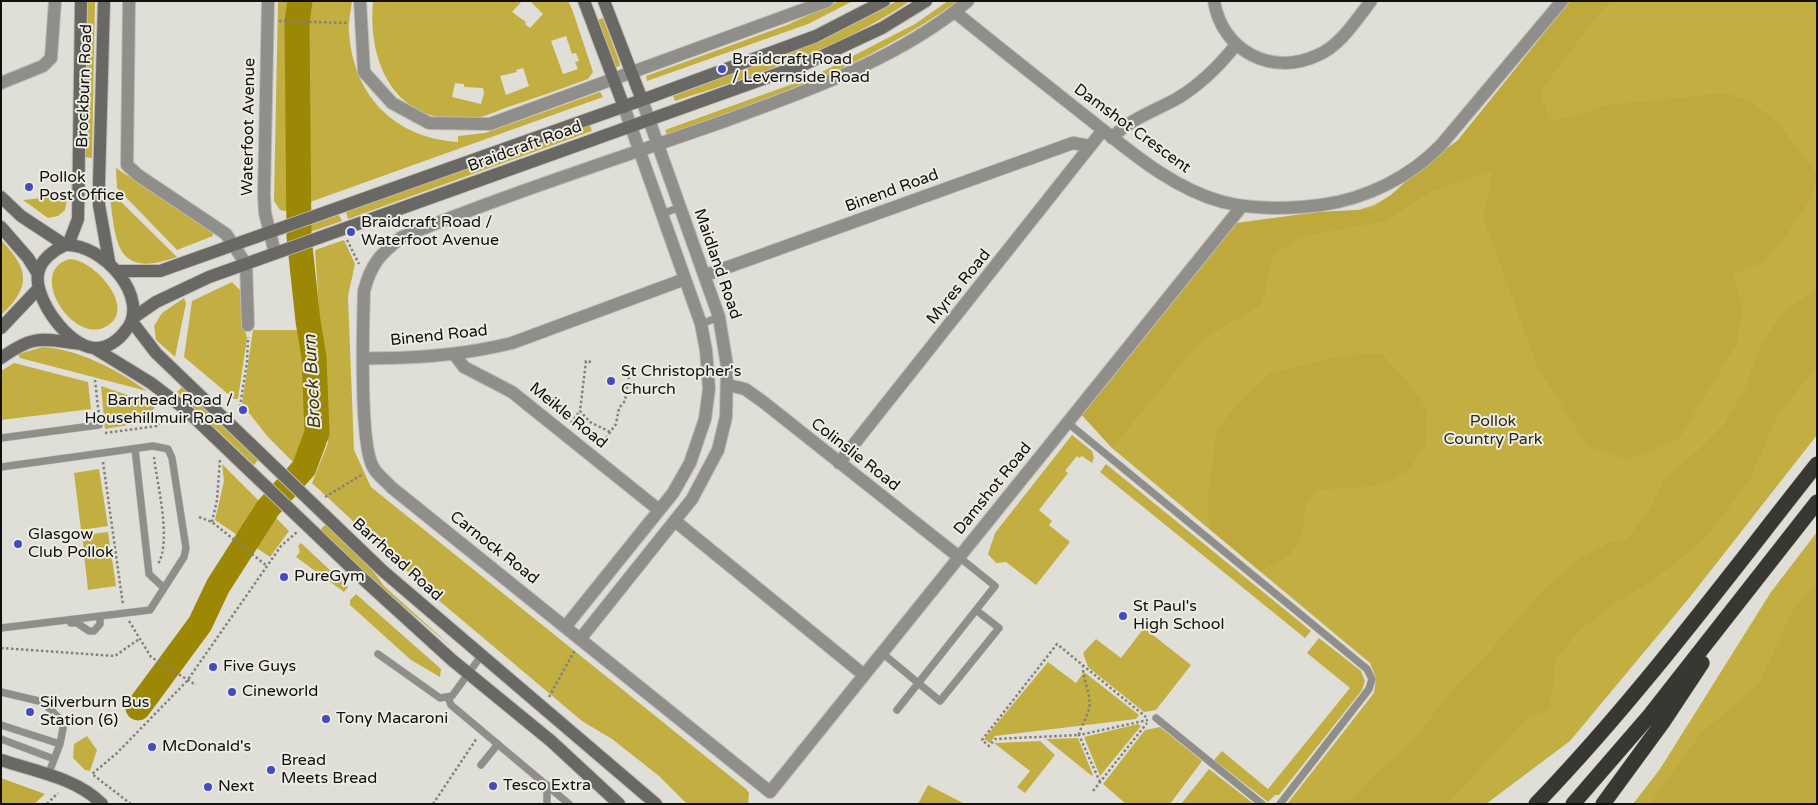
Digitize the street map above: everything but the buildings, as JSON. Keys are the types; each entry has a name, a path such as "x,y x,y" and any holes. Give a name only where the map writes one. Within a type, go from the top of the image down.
{"highway":[{"path":"1538,800 1639,687 1817,464"},
{"path":"1573,804 1650,715 1817,502"},
{"path":"1604,804 1664,722 1765,568"}],"street":[{"path":"1,83 48,62 53,51 55,1"},
{"name":"Brockburn Road","path":"67,245 78,219 81,1"},
{"name":"Brockburn Road","path":"104,1 99,198 109,261"},
{"path":"129,1 125,156 127,165 138,175 226,234 235,245 246,264 248,325"},
{"name":"Waterfoot Avenue","path":"268,1 264,195 269,232 275,253"},
{"path":"360,1 364,72 392,103 429,123 490,124 827,1"},
{"path":"566,626 682,479 705,419 709,389 706,350 701,324 631,126 584,1"},
{"name":"Braidcraft Road","path":"118,271 160,271 324,214 816,36 884,1"},
{"name":"Braidcraft Road","path":"133,321 166,296 208,277 805,64 882,28 926,1"},
{"path":"639,151 830,81 897,48 955,12 968,1"},
{"path":"1214,1 1217,18 1235,46 1261,59 1286,62 1303,61 1332,47 1371,1"},
{"name":"Damshot Crescent","path":"955,12 1108,134 1178,184 1201,195 1242,206 1274,208 1329,204 1349,199 1397,179 1420,164 1441,145 1562,1"},
{"path":"589,16 606,6 630,74 642,100"},
{"path":"1108,134 1180,97 1200,83 1235,46"},
{"name":"Maidland Road","path":"579,642 675,522 703,482 718,450 725,425 728,385 719,317 706,275 642,100"},
{"name":"Myres Road","path":"839,463 1090,146 1108,134"},
{"name":"Binend Road","path":"706,275 1073,143 1090,146"},
{"name":"Carnock Road","path":"639,151 426,227 402,238 383,252 369,271 364,291 366,443 373,468 391,487 566,626 579,642 770,792"},
{"path":"1,197 21,216 67,245 90,250 109,261 118,271 131,302 133,321 115,342 89,346 37,339 15,347 1,358"},
{"name":"Damshot Road","path":"770,792 1242,206"},
{"path":"1,228 28,258 38,274"},
{"path":"67,245 46,259 38,274 38,288 51,315 58,324 89,346 128,367 168,396 198,422 296,517 468,672 551,742 619,804"},
{"name":"Binend Road","path":"364,358 454,354 512,343 685,279"},
{"path":"1,328 38,288"},
{"name":"Barrhead Road","path":"133,321 156,354 383,571 480,656 656,804"},
{"name":"Meikle Road","path":"454,354 464,367 512,392 659,510"},
{"name":"Colinslie Road","path":"728,385 745,389 959,557"},
{"path":"698,441 718,450"},
{"path":"675,522 864,675"},
{"path":"619,561 634,573"},
{"path":"1,760 81,788 102,804"}],"lane":[{"path":"662,214 680,207"},
{"path":"701,324 719,317"},
{"path":"1068,423 1367,668 1372,679 1369,690 1280,804"},
{"path":"1,438 100,425"},
{"path":"1,467 153,446 168,449 172,458 186,548 184,557 150,610 1,628"},
{"path":"135,449 150,576 164,588"},
{"path":"897,710 995,586 959,557"},
{"path":"882,653 940,700 999,628 976,610"},
{"path":"1,632 77,623 89,631 94,631 100,624 100,617"},
{"path":"378,654 440,698 452,696 480,656"},
{"path":"1,692 42,702 64,723 60,744 48,775"},
{"path":"448,697 451,705 569,804"},
{"path":"1153,719 1262,804"},
{"path":"1,724 60,744"},
{"path":"1,740 54,759"},
{"path":"481,765 498,744"},
{"path":"547,785 547,804"}],"path":[{"path":"287,21 360,24"},
{"path":"346,238 361,266"},
{"path":"240,407 247,362 248,325"},
{"path":"569,426 580,411 586,361 591,362"},
{"path":"598,450 616,424 619,408 625,402 629,375"},
{"path":"94,380 100,425"},
{"path":"580,411 590,422 610,432"},
{"path":"102,454 124,614 151,657 196,685"},
{"path":"150,576 162,558 164,541 154,457"},
{"path":"212,522 217,500 220,458"},
{"path":"314,505 373,468"},
{"path":"199,517 212,522 267,566"},
{"path":"130,804 92,774 117,753 187,681 267,566 282,546 298,532"},
{"path":"1,648 114,656 140,639"},
{"path":"549,697 579,642"},
{"path":"1057,644 1153,719 1079,735 995,739 990,746 982,740 1057,644"},
{"path":"1083,665 1082,675 1088,690 1090,708 1081,726 1079,735 1100,782"},
{"path":"1093,791 1153,719"},
{"path":"433,804 476,742 482,730"},
{"path":"47,804 58,793"}],"green space":[{"path":"88,1 95,1 92,158 85,157"},
{"path":"278,1 352,1 349,28 352,55 368,93 381,109 396,122 415,132 435,139 458,142 458,136 485,133 600,92 603,97 285,211 280,210 274,201"},
{"path":"373,1 522,1 512,12 526,22 525,24 530,28 543,14 530,1 568,1 593,72 588,79 487,115 476,118 449,119 427,114 408,103 393,89 383,70 376,49 373,26","holes":["566,36 572,54 576,53 579,61 575,62 578,69 563,74 551,41","523,68 529,86 506,95 500,76 517,72 516,70","455,83 464,84 464,87 483,88 484,93 481,104 452,97"]},
{"path":"839,1 853,1 808,24 647,81 646,76 787,25"},
{"path":"897,1 910,1 883,18 826,47 766,71 675,101 673,96 823,40"},
{"path":"948,1 958,1 889,44 818,79 667,135 665,130 812,77 915,24"},
{"name":"Pollok Country Park","path":"1571,1 1817,1 1817,435 1690,597 1570,741 1486,804 1287,804 1374,693 1376,678 1370,663 1112,448 1086,419 1234,232 1343,215 1374,205 1412,183 1442,160"},
{"path":"603,18 620,66 616,67 613,62 597,20"},
{"path":"590,125 592,131 348,219 346,212"},
{"path":"116,168 212,231 213,236 177,250 117,188"},
{"path":"109,190 177,257 156,263 140,263 129,259 122,251 117,239"},
{"path":"68,195 65,210 58,216 48,218 23,200"},
{"path":"339,215 342,221 307,233 304,227"},
{"path":"1,240 17,260 23,278 18,296 1,315"},
{"path":"344,240 355,264 348,296 354,450 371,487 746,789 749,793 748,804 687,804 659,776 612,739 582,721 436,598 312,483 328,443 315,250"},
{"path":"70,259 91,268 102,277 116,300 118,311 114,321 103,328 90,329 78,324 67,315 58,303 53,289 52,276 58,266"},
{"path":"232,282 243,293 243,322 247,338 238,399 234,399 184,357 192,301"},
{"path":"184,298 186,303 175,357 156,340 154,326 162,313"},
{"path":"253,330 305,330 310,355 315,424 299,468 268,437 242,404"},
{"path":"43,347 84,356 123,375 147,391 20,358 18,354"},
{"path":"14,363 88,382 91,409 1,420 1,371"},
{"path":"101,386 156,405 145,422 105,429"},
{"path":"182,387 258,460 254,465 177,392"},
{"path":"1072,435 1092,451 1094,458 1092,463 1082,456 1079,458 1077,456 1065,471 1068,473 1039,510 1052,521 1049,525 1070,542 1036,585 1006,562 996,563 988,554 995,533"},
{"path":"222,464 289,531 270,557 215,520 224,481"},
{"path":"1106,464 1311,631 1305,638 1100,472"},
{"path":"99,469 108,526 81,530 74,473"},
{"path":"326,524 365,560 384,586 455,650 381,587 320,530"},
{"path":"108,532 116,586 88,590 82,535"},
{"path":"1817,532 1817,804 1633,804 1660,769 1771,592"},
{"path":"301,543 348,587 344,592 296,557 300,552 298,546"},
{"path":"356,594 441,669 440,677 411,660 350,605 350,600"},
{"path":"1144,628 1191,665 1156,710 1144,712 1088,667 1083,653 1096,639 1121,658"},
{"path":"1319,638 1361,671 1365,681 1362,690 1279,795 1275,795 1268,802 1214,760 1222,751 1268,789 1350,688 1307,653"},
{"path":"1048,662 1076,683 1084,672 1139,715 1136,719 995,736 990,743 984,739"},
{"path":"1138,724 1141,726 1100,776 1084,737"},
{"path":"1160,727 1202,761 1170,804 1126,804 1103,784 1145,730"},
{"path":"87,736 97,750 90,771 85,770 73,758 74,744"},
{"path":"1078,738 1093,775 1092,776 1046,739"},
{"path":"1040,741 1055,755 1025,793 1017,787 1030,771 994,743"},
{"path":"1209,769 1254,804 1181,804"},
{"path":"928,785 965,804 918,804"}],"shaded area":[{"path":"1570,1 1611,1 1597,16 1540,92 1551,122 1609,105 1726,93 1750,101 1777,122 1817,174 1811,198 1787,234 1764,262 1733,275 1743,307 1737,343 1679,439 1627,460 1587,446 1537,366 1483,217 1493,170 1431,192 1385,221 1300,237 1274,254 1262,304 1201,340 1112,448 1078,411 1236,223 1318,212 1375,209 1422,167 1458,140"},
{"path":"1817,288 1817,367 1778,414 1750,479 1704,540 1652,581 1615,603 1580,630 1556,659 1550,709 1526,719 1459,792 1445,804 1341,804 1358,794 1372,777 1413,741 1453,689 1480,662 1545,588 1580,558 1609,543 1628,538 1650,509 1665,478 1694,454 1725,423 1747,384 1761,344 1782,314"},
{"path":"1382,354 1407,381 1427,409 1426,443 1408,471 1377,486 1317,490 1306,504 1301,540 1289,556 1260,571 1210,529 1207,504 1217,429 1238,404 1271,373 1339,356"},
{"path":"1817,583 1817,804 1650,804 1701,733 1759,684 1792,611"},
{"path":"1,778 45,794 34,804 1,804"}],"waterway":[{"name":"Brock Burn","path":"138,708 200,624 218,586 268,508 304,468 317,433 314,357 299,237 297,22 300,1"}],"place":[{"name":"Braidcraft Road / Levernside Road","path":"722,69"},
{"name":"Pollok Post Office","path":"29,187"},
{"name":"Braidcraft Road / Waterfoot Avenue","path":"351,232"},
{"name":"St Christopher's Church","path":"611,381"},
{"name":"Barrhead Road / Househillmuir Road","path":"243,410"},
{"name":"Glasgow Club Pollok","path":"18,544"},
{"name":"PureGym","path":"284,577"},
{"name":"St Paul's High School","path":"1123,616"},
{"name":"Five Guys","path":"213,667"},
{"name":"Cineworld","path":"232,692"},
{"name":"Silverburn Bus Station (6)","path":"30,712"},
{"name":"Tony Macaroni","path":"326,719"},
{"name":"McDonald's","path":"152,747"},
{"name":"Bread Meets Bread","path":"271,770"},
{"name":"Tesco Extra","path":"493,786"},
{"name":"Next","path":"208,787"}]}
